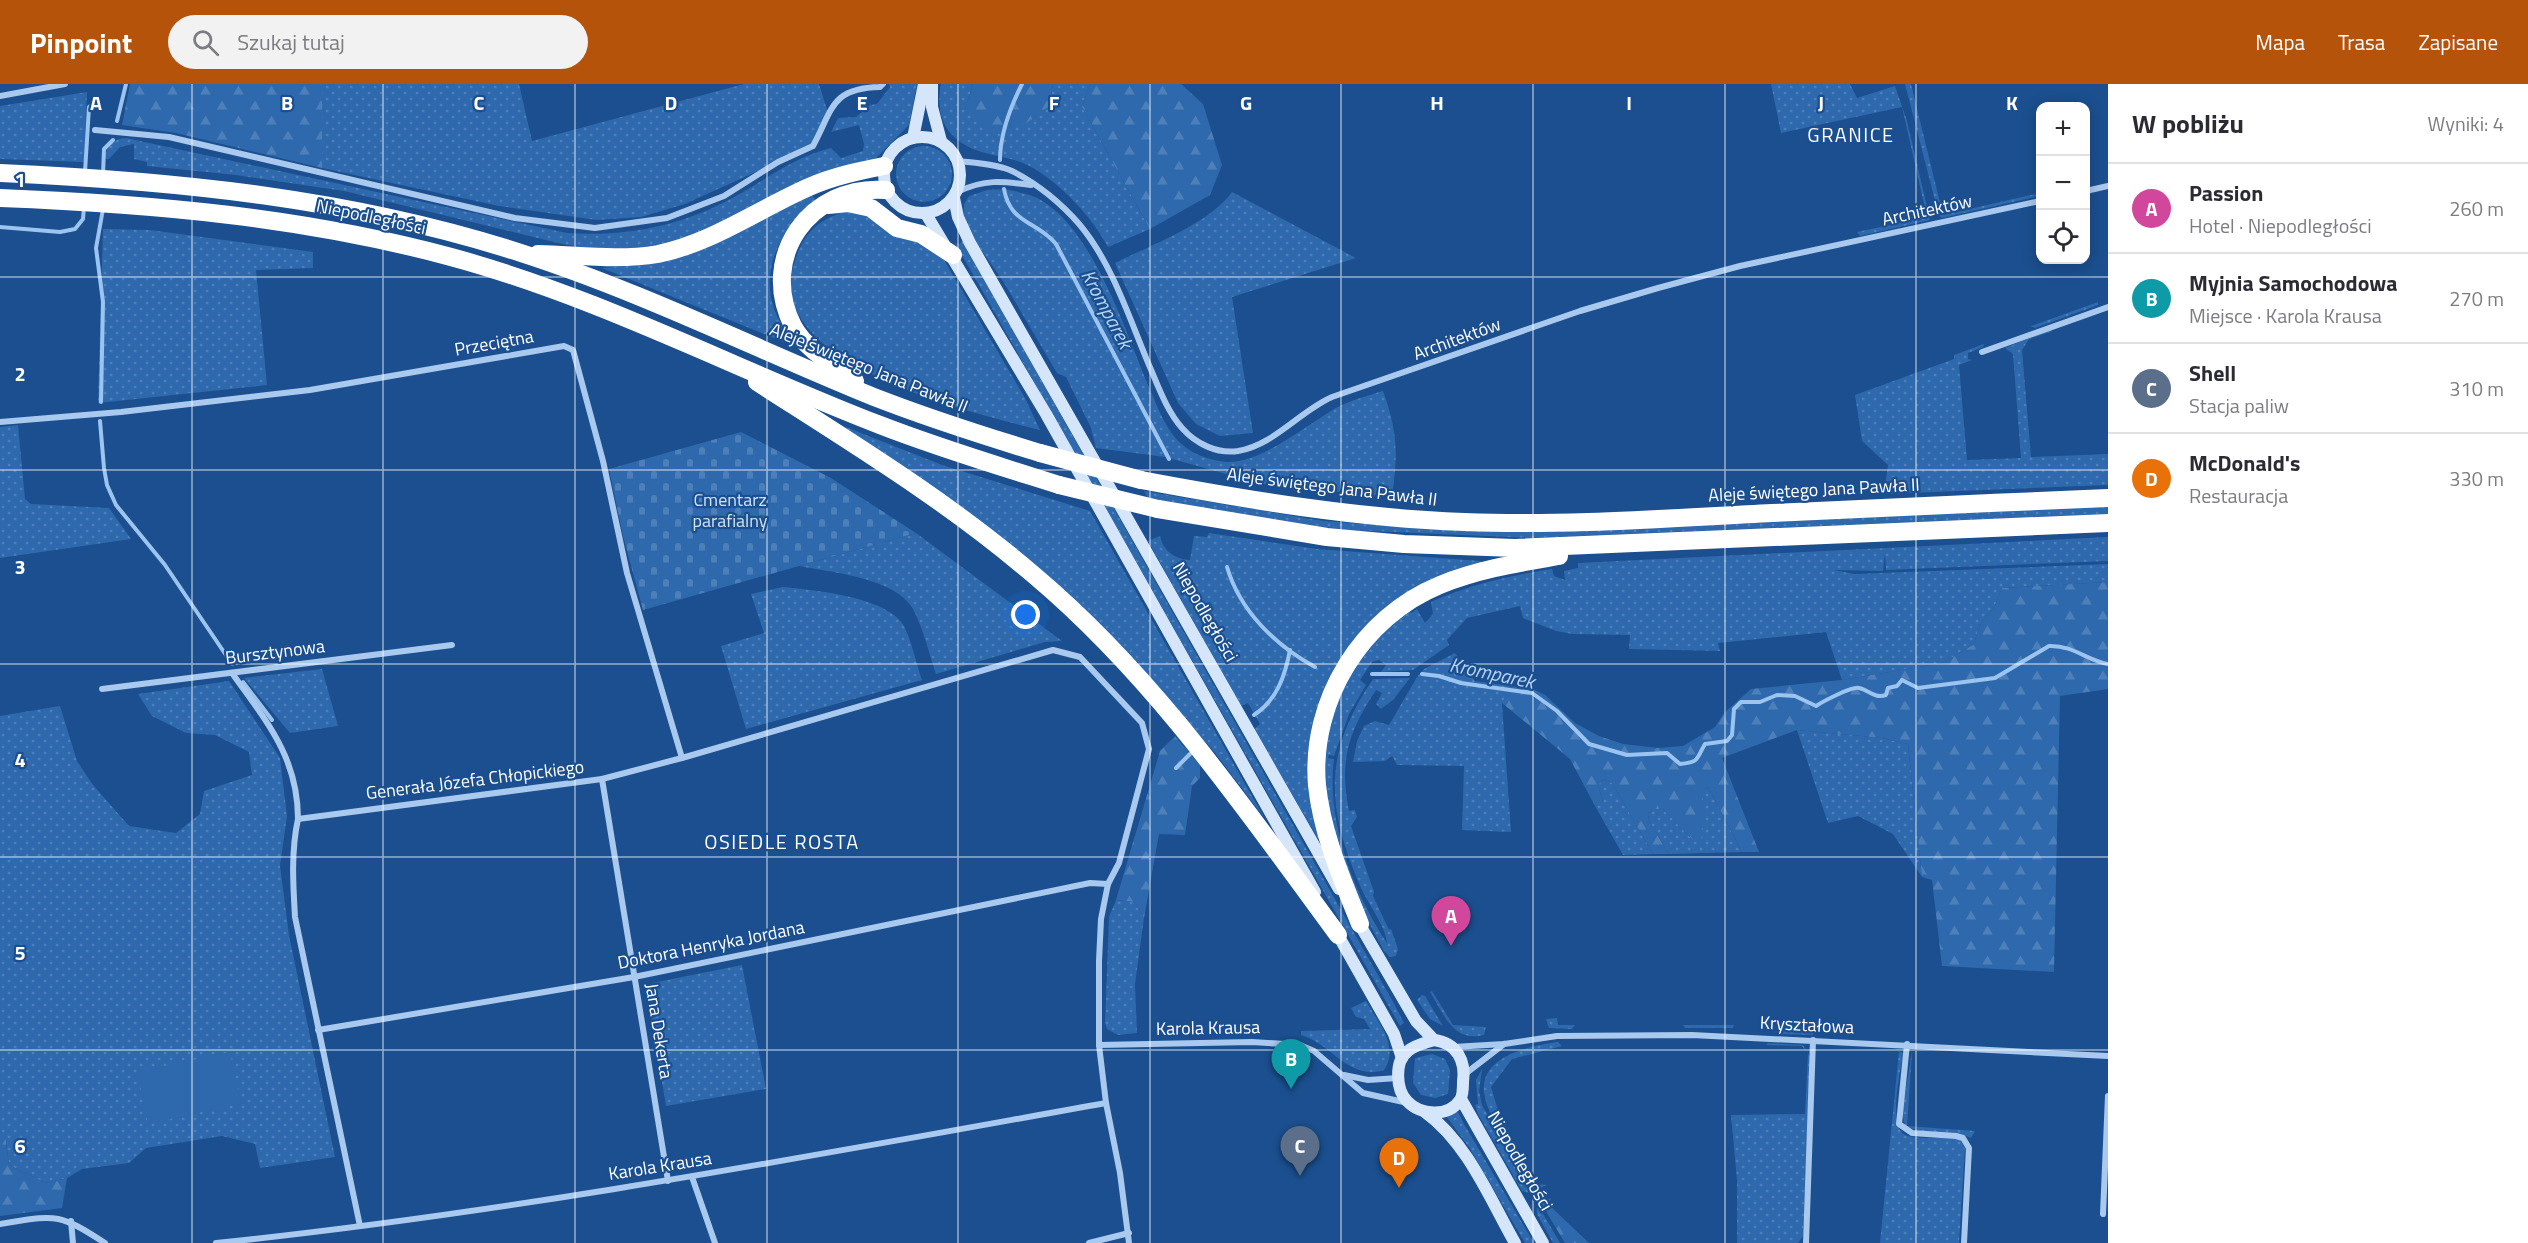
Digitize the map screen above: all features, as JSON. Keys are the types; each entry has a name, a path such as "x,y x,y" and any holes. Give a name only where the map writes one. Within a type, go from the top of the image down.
{"highway":[{"path":"522,253 619,258 659,253 703,240 809,187 849,173 884,166"},
{"name":"Niepodległości","path":"0,173 202,186 322,203 414,222 522,253"},
{"path":"875,397 814,349 794,328 784,304 780,280 784,259 805,220 846,193 859,189 886,190"},
{"name":"Niepodległości","path":"0,198 188,209 314,226 452,257 596,306 715,355"},
{"path":"823,206 848,204 871,208 897,228 932,240 952,255"},
{"name":"Aleje świętego Jana Pawła II","path":"522,253 669,309 875,397 950,425 1040,453 1140,480 1272,504 1405,519 1550,523 2108,498"},
{"path":"715,355 879,425 1059,485 1158,509 1303,534 1404,544 1515,548 2108,523"},
{"path":"715,355 921,488 1036,576 1118,656 1199,746 1338,935"},
{"path":"1360,924 1329,843 1320,802 1316,768 1325,712 1349,659 1385,618 1440,585 1508,564 1625,545"}],"main road":[{"path":"913,138 924,84"},
{"path":"932,84 932,107 941,141"},
{"path":"928,137 941,141 952,150 958,161 960,182 956,195 942,209 926,214 906,211 891,199 886,190 884,166 890,154 899,144 913,138 928,137"},
{"name":"Niepodległości","path":"956,195 958,217 970,243 1416,1021 1434,1040"},
{"path":"926,214 1063,444 1394,1034 1402,1058"},
{"path":"1425,1112 1445,1110 1461,1099 1465,1074 1464,1063 1452,1047 1434,1040 1407,1051 1402,1058 1398,1077 1400,1088 1409,1103 1436,1120 1466,1158 1515,1243"},
{"name":"Niepodległości","path":"1461,1099 1543,1243"}],"street":[{"path":"0,96 65,84"},
{"path":"95,130 169,137 515,218 595,228 667,218 724,196 778,162 813,146 830,108 841,95 861,87 880,87 882,84"},
{"name":"Architektów","path":"958,161 1011,171 1061,205 1081,226 1104,262 1166,403 1182,428 1200,444 1219,451 1238,451 1259,444 1314,405 1332,397 1580,312 1740,266 2036,202"},
{"name":"Architektów","path":"956,195 978,182 1005,181 1035,186"},
{"path":"2090,190 2108,186"},
{"path":"1982,352 2108,307"},
{"name":"Przeciętna","path":"0,422 121,412 310,390 564,346 573,350 603,461 627,573 682,758"},
{"name":"Bursztynowa","path":"102,689 452,645"},
{"name":"Generała Józefa Chłopickiego","path":"298,819 602,779 682,758 1053,650 1080,657 1142,723 1149,749 1119,863 1108,884"},
{"path":"232,673 288,756 298,802 292,877 295,917 360,1226"},
{"name":"Jana Dekerta","path":"602,779 668,1180"},
{"name":"Doktora Henryka Jordana","path":"318,1030 634,977 1090,883 1108,884"},
{"path":"1108,884 1101,919 1099,1045 1129,1243"},
{"name":"Kryształowa","path":"1452,1047 1504,1044 1557,1036 1598,1035 1813,1040 2108,1056"},
{"path":"1806,1243 1813,1040"},
{"name":"Karola Krausa","path":"1099,1045 1282,1042 1300,1045 1314,1051 1363,1093 1409,1103"},
{"name":"Kryształowa","path":"1465,1074 1504,1044"},
{"path":"1907,1044 1899,1124 1912,1133 1963,1138 1969,1148 1964,1243"},
{"path":"1344,1075 1368,1080 1398,1077"},
{"path":"2103,1214 2108,1096"},
{"name":"Karola Krausa","path":"216,1243 360,1226 692,1177 1106,1103"},
{"path":"692,1177 715,1243"},
{"path":"0,1224 55,1217 71,1221 105,1243"},
{"path":"71,1221 73,1243"},
{"path":"1089,1243 1129,1233"}],"green space":[{"path":"130,84 322,84 322,168 176,133 122,125"},
{"path":"322,84 519,84 532,141 744,84 819,84 828,113 813,146 685,204 641,217 596,220 499,206 322,168"},
{"path":"889,84 917,84 909,125 875,159 679,240 636,249 588,248 562,244 344,191 236,175 147,166 147,162 134,159 134,144 120,147 109,159 105,159 111,144 126,138 567,233 633,231 695,215 736,196 793,162 818,152 831,148 841,158 863,151 864,144 859,125 831,132 838,118 856,117 870,105 877,104 890,87"},
{"path":"941,84 973,84 965,110 1049,106 1053,84 1090,84 1082,107 1150,229 1108,247 1093,224 1075,203 1044,175 1026,164 976,150 957,139 950,132 941,115"},
{"path":"973,84 1053,84 1049,106 1025,124 987,131 965,110"},
{"path":"1090,84 1181,84 1203,104 1222,165 1210,195 1150,229 1082,107"},
{"path":"1771,84 1850,84 1857,98 1895,86 1907,121 1930,220 1860,236 1857,232 1927,217 1902,107 1781,133"},
{"path":"1905,84 1911,84 1943,215 2036,194 2036,197 1942,218 1939,216"},
{"path":"87,92 84,162 0,159 0,106"},
{"path":"918,146 930,146 940,150 948,158 952,174 948,190 940,198 930,202 918,202 908,198 900,190 896,180 896,168 900,158 908,150"},
{"path":"1004,189 1035,197 1055,210 1073,230 1104,280 1164,421 1183,445 1194,453 1214,460 1241,461 1269,450 1342,405 1383,391 1394,431 1395,468 1392,497 1262,484 1165,457 1096,448 1091,428 1066,377 1057,373 1003,281 977,244 964,215 964,204 969,196 987,190"},
{"path":"1232,192 1356,258 1232,297 1253,433 1220,436 1196,424 1178,403 1115,263 1194,224 1222,204"},
{"path":"812,195 816,200 792,223 783,237 771,267 771,299 777,316 798,348 602,268 639,265 699,251"},
{"path":"846,211 858,213 898,230 924,244 944,260 1025,398 1040,430 926,397 882,379 842,358 811,332 793,302 793,267 801,246 811,231 826,219"},
{"path":"103,229 150,230 313,252 313,268 256,270 267,385 98,403"},
{"path":"962,240 1392,1000 1404,1023 1400,1026 955,243 960,244"},
{"path":"2098,302 2098,305 2035,328 2031,326"},
{"path":"2050,330 2053,331 2029,339 2022,350 2031,457 2108,454 2108,485 1884,494 1888,465 1862,441 1855,395 1954,359 1954,355 1984,344 1983,347 1968,353 1968,359 1972,360 1959,365 1967,460 2021,458 2013,354 2005,348"},
{"path":"823,418 942,465 1090,511 1265,819 1216,754 1142,669"},
{"path":"18,425 25,499 31,504 109,508 131,539 0,558 0,427"},
{"name":"Cmentarz parafialny","path":"741,432 831,478 916,533 643,610 623,536 609,469"},
{"path":"1144,491 1324,521 1463,531 1616,529 2108,506 2108,514 1530,538 1348,530 1242,516 1148,498"},
{"path":"916,533 1062,641 1045,642 936,674 917,616 904,598 878,583 799,566"},
{"path":"1209,533 1317,549 1481,561 1482,564 1450,574 1329,681 1320,842 1254,729 1260,724 1248,703 1241,706 1148,541 1160,536 1170,553 1190,560 1194,536 1207,537"},
{"path":"2108,537 2108,561 1886,570 1885,553 1883,571 1833,570 1855,574 2108,564 2108,582 2002,588 1994,608 1982,621 1973,645 1943,663 1842,680 1826,632 1718,643 1720,651 1629,649 1630,635 1572,634 1556,631 1523,618 1520,606 1467,618 1447,640 1449,645 1413,670 1381,672 1386,665 1379,660 1372,662 1360,680 1366,685 1349,714 1334,756 1329,755 1328,758 1334,759 1334,806 1345,855 1363,901 1387,943 1384,930 1362,890 1341,833 1336,807 1335,782 1338,757 1345,732 1356,706 1373,679 1410,678 1393,700 1381,709 1376,704 1382,693 1376,690 1366,705 1353,734 1346,762 1345,777 1349,811 1355,810 1357,817 1351,826 1374,892 1373,896 1389,930 1391,929 1398,949 1396,956 1390,957 1384,951 1349,879 1337,841 1328,804 1326,766 1330,728 1342,691 1362,654 1378,636 1409,610 1411,613 1417,609 1425,623 1433,614 1431,602 1445,596 1487,582 1552,569 1554,576 1565,580 1564,571 1578,568 1578,563"},
{"path":"2108,582 2108,689 2060,696 2054,972 1942,966 1932,880 1922,877 1908,744 1882,738 1797,730 1722,758 1759,852 1742,852 1708,787 1703,790 1703,836 1698,841 1692,839 1663,809 1653,809 1648,814 1649,821 1669,854 1653,854 1612,783 1603,779 1598,785 1603,803 1595,806 1570,759 1502,703 1511,686 1535,690 1545,695 1575,723 1599,736 1623,744 1658,748 1683,746 1715,727 1724,713 1751,689 1842,680 1943,663 1973,645 1982,621 1994,608 2002,588"},
{"path":"783,587 849,597 883,608 895,616 907,632 922,680 746,729 721,646 764,633 751,594"},
{"path":"1455,653 1475,681 1511,686 1502,704 1511,832 1462,830 1464,766 1397,765 1392,756 1385,761 1353,762 1357,741 1364,726 1375,721 1389,725 1424,669"},
{"path":"322,669 338,726 290,733 244,678"},
{"path":"229,681 280,758 287,816 280,866 289,935 335,1157 260,1168 255,1144 222,1136 146,1148 129,1163 82,1169 67,1178 46,1183 9,1165 5,1135 0,1130 0,716 60,706 77,761 93,785 129,826 176,833 200,814 204,791 252,775 249,752 215,735 186,733 152,716 138,694"},
{"path":"1797,730 1882,738 1908,744 1922,877 1893,834 1858,816 1828,823"},
{"path":"1175,736 1200,765 1200,778 1192,786 1185,835 1159,834 1144,918 1135,902 1116,900 1160,751"},
{"path":"1603,779 1612,783 1653,854 1623,855 1595,806 1603,802 1598,785"},
{"path":"1708,787 1742,852 1669,854 1649,821 1648,814 1653,809 1663,809 1692,839 1703,836 1703,790"},
{"path":"1116,900 1135,902 1144,918 1135,984 1137,1033 1118,1035 1107,1029 1105,1023 1109,917"},
{"path":"742,965 766,1089 666,1106 647,992 652,983"},
{"path":"1432,991 1453,1025 1486,1027 1484,1035 1464,1035 1457,1031 1445,1017 1430,992"},
{"path":"1422,995 1425,996 1443,1026 1430,1019 1417,1000"},
{"path":"1366,1001 1386,1035 1390,1052 1384,1070 1372,1072 1351,1066 1301,1035 1301,1031 1370,1029 1364,1019 1356,1017 1351,1008"},
{"path":"1557,1018 1558,1025 1575,1025 1572,1029 1549,1028 1546,1019"},
{"path":"1815,1024 1813,1035 1781,1034 1779,1028 1813,1030"},
{"path":"1683,1025 1734,1025 1733,1028 1685,1028"},
{"path":"1558,1042 1562,1046 1512,1059 1491,1087 1506,1137 1535,1184 1546,1185 1535,1191 1489,1110 1484,1084 1488,1073 1506,1056"},
{"path":"1768,1043 1803,1045 1807,1052 1802,1046 1766,1045"},
{"path":"1899,1051 1903,1053 1896,1112 1901,1132 1914,1137 1960,1140 1965,1148 1959,1243 1880,1243"},
{"path":"1912,1051 1907,1126 1975,1131 1971,1138 1963,1135 1920,1131 1912,1129 1905,1125 1902,1113"},
{"path":"230,1052 241,1103 148,1124 137,1072"},
{"path":"1432,1054 1445,1059 1450,1070 1448,1094 1435,1098 1421,1095 1413,1083 1415,1058"},
{"path":"1808,1054 1810,1057 1803,1236 1798,1243 1737,1243 1737,1180 1731,1115 1805,1114"},
{"path":"1482,1069 1479,1091 1482,1105 1531,1192 1529,1193 1522,1191 1478,1114 1475,1105 1478,1104 1476,1080"},
{"path":"1456,1108 1534,1243 1525,1243 1470,1149 1444,1113"},
{"path":"0,1130 5,1134 9,1165 46,1183 67,1178 62,1208 0,1216"},
{"path":"1551,1198 1548,1204 1589,1243 1565,1243 1541,1203"},
{"path":"1537,1202 1560,1243 1553,1243 1537,1214"}],"waterway":[{"path":"117,121 126,84"},
{"name":"Kromparek","path":"1000,160 1007,121 1022,84"},
{"path":"85,172 89,107 94,103"},
{"path":"103,175 104,149 113,140"},
{"name":"Kromparek","path":"1004,189 1007,200 1018,216 1049,236 1056,244 1169,459"},
{"path":"0,227 60,232 75,229 83,219 84,207"},
{"path":"101,402 103,302 96,248 103,209"},
{"path":"100,421 107,485 116,505 165,565 232,664"},
{"name":"Kromparek","path":"1227,567 1241,598 1261,625 1286,648 1315,667"},
{"name":"Kromparek","path":"1422,674 1439,676 1461,683 1532,693 1557,711 1589,744 1627,755 1667,753 1680,764 1694,761 1705,744 1727,741 1732,735 1734,709 1741,702 1760,702 1777,695 1795,696 1816,706 1855,688 1878,696 1886,695 1888,688 1897,686 1902,680 1918,688 1995,678 2049,646 2073,650 2108,664"},
{"path":"1254,715 1269,702 1279,687 1290,650"},
{"name":"Kromparek","path":"1372,674 1408,674"},
{"path":"243,682 272,720"},
{"path":"1176,768 1190,754"}],"place":[{"name":"Passion","path":"1451,946"},
{"name":"Myjnia Samochodowa","path":"1291,1089"},
{"name":"Shell","path":"1300,1176"},
{"name":"McDonald's","path":"1399,1188"}],"district":[{"name":"GRANICE","path":"1851,135"},
{"name":"OSIEDLE ROSTA","path":"782,842"}]}
